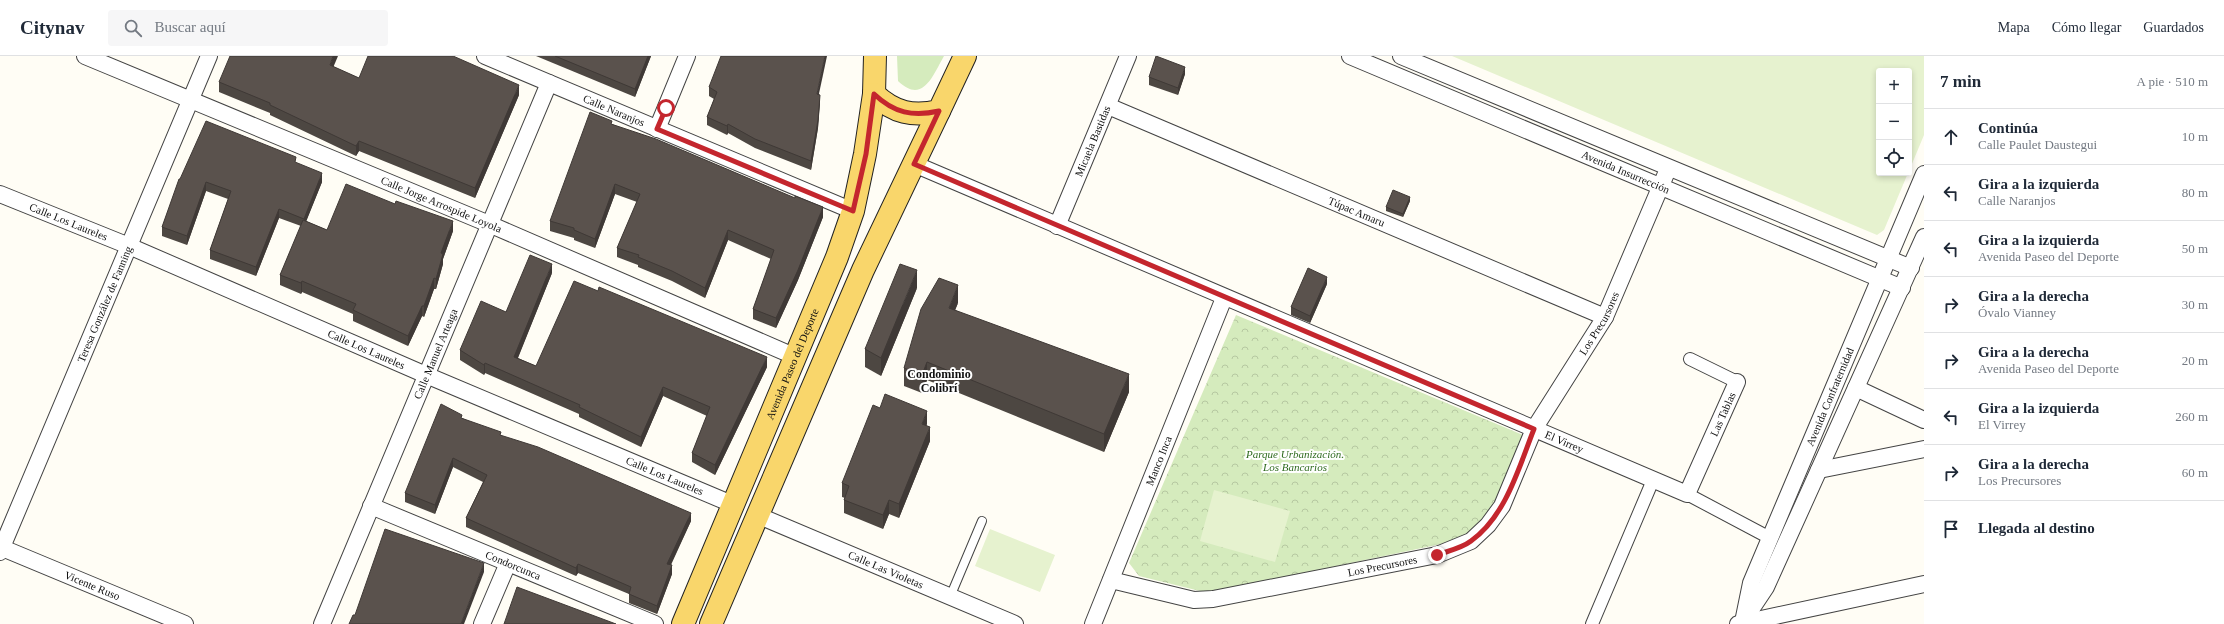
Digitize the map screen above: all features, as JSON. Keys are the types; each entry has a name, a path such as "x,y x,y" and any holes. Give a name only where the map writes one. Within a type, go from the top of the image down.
{"main road":[{"name":"Avenida Paseo del Deporte","path":"683,624 732,504 796,357 837,257 853,211 866,154 874,94 875,56"},
{"path":"711,624 863,270 965,56"},
{"path":"874,94 884,104 897,111 911,114 939,111"}],"street":[{"name":"Calle Jorge Arrospide Loyola","path":"85,56 489,224 796,357"},
{"name":"Teresa González de Fanning","path":"1,549 209,56"},
{"name":"Calle Naranjos","path":"485,56 853,211"},
{"path":"657,129 687,56"},
{"name":"Micaela Bastidas","path":"1057,226 1128,56"},
{"name":"Avenida Insurrección","path":"1350,56 1902,288"},
{"name":"Avenida Insurrección","path":"1401,56 1668,169 1911,268"},
{"name":"Calle Manuel Arteaga","path":"322,624 548,83"},
{"name":"Túpac Amaru","path":"1108,106 1605,317"},
{"name":"El Virrey","path":"914,164 1224,298 1687,494 1770,538"},
{"name":"Los Precursores","path":"1111,580 1194,600 1213,599 1437,555 1455,549 1471,541 1488,525 1502,506 1534,429 1605,317 1668,169"},
{"name":"Avenida Confraternidad","path":"1740,623 1751,583 1924,174"},
{"name":"Calle Los Laureles","path":"0,194 129,246 426,375 732,504"},
{"name":"Avenida Confraternidad","path":"1740,623 1766,587 1924,237"},
{"name":"Manco Inca","path":"1093,624 1224,298"},
{"name":"Las Tablas","path":"1687,494 1737,382 1690,359"},
{"path":"1856,388 1924,420"},
{"path":"1819,470 1924,449"},
{"path":"1592,624 1653,480"},
{"name":"Condorcunca","path":"371,506 655,624"},
{"name":"Calle Las Violetas","path":"757,515 1015,624"},
{"name":"Vicente Ruso","path":"1,549 150,618 185,624"},
{"path":"482,624 508,563"},
{"path":"1740,623 1924,584"}],"lane":[{"path":"950,597 982,521"}],"green space":[{"path":"897,56 944,56 926,85 921,89 914,90 907,88 898,81"},
{"path":"1452,56 1924,56 1924,135 1912,164 1912,68 1876,68 1876,176 1907,176 1884,230 1877,235"},
{"name":"Parque Urbanización. Los Bancarios","path":"1236,315 1523,435 1498,496 1486,518 1470,531 1441,544 1208,593 1139,576 1129,563"},
{"path":"1214,490 1290,511 1275,562 1200,541"},
{"path":"990,529 1055,555 1040,592 975,566"}],"building":[{"path":"230,56 333,56 330,65 359,78 368,56 453,56 519,85 475,188 359,141 356,146 270,105 270,103 219,82"},
{"path":"555,56 648,56 635,89"},
{"path":"721,56 825,56 817,94 820,95 818,120 811,161 755,139 728,124 727,126 707,117 717,92 709,87"},
{"path":"1156,56 1185,67 1178,88 1149,77"},
{"path":"590,112 612,121 611,124 656,139 795,198 795,196 823,207 798,270 776,318 753,309 774,250 728,230 705,288 672,271 638,257 639,255 617,248 640,194 615,184 595,239 574,230 574,228 550,221"},
{"path":"206,121 296,157 295,162 322,173 304,219 279,209 256,267 210,250 231,191 206,182 187,236 162,227 179,179"},
{"path":"346,184 395,204 396,201 453,221 441,253 443,254 436,279 434,278 424,306 422,306 408,336 353,310 356,304 302,281 301,283 280,275 303,220 327,230"},
{"path":"1393,190 1410,197 1403,214 1386,207"},
{"path":"530,255 552,264 514,357 536,366 574,281 598,291 599,287 767,357 715,465 692,453 710,407 663,387 641,437 579,407 580,405 485,363 484,365 460,350 481,301 506,312"},
{"path":"900,264 917,270 881,358 865,349"},
{"path":"1308,268 1327,277 1310,316 1291,307"},
{"path":"939,278 958,285 949,308 1129,374 1104,434 927,362 922,375 904,368 921,309"},
{"path":"885,394 927,411 922,424 930,427 899,504 889,500 883,515 844,500 849,486 842,483 873,405 880,408"},
{"path":"441,404 462,415 461,418 501,432 500,435 538,447 691,513 667,564 672,565 657,606 629,594 631,587 578,564 576,568 466,518 487,475 453,458 435,505 405,493"},
{"path":"385,529 484,563 461,624 349,624 353,615 355,615"},
{"path":"517,587 616,624 504,624"}],"district":[{"name":"Condominio Colibrí","path":"939,381"}],"route":[{"path":"666,108 657,129 853,211 866,154 874,94 884,104 897,111 911,114 925,114 939,111 914,164 1224,298 1534,429 1502,506 1488,525 1471,541 1455,549 1437,555"}]}
